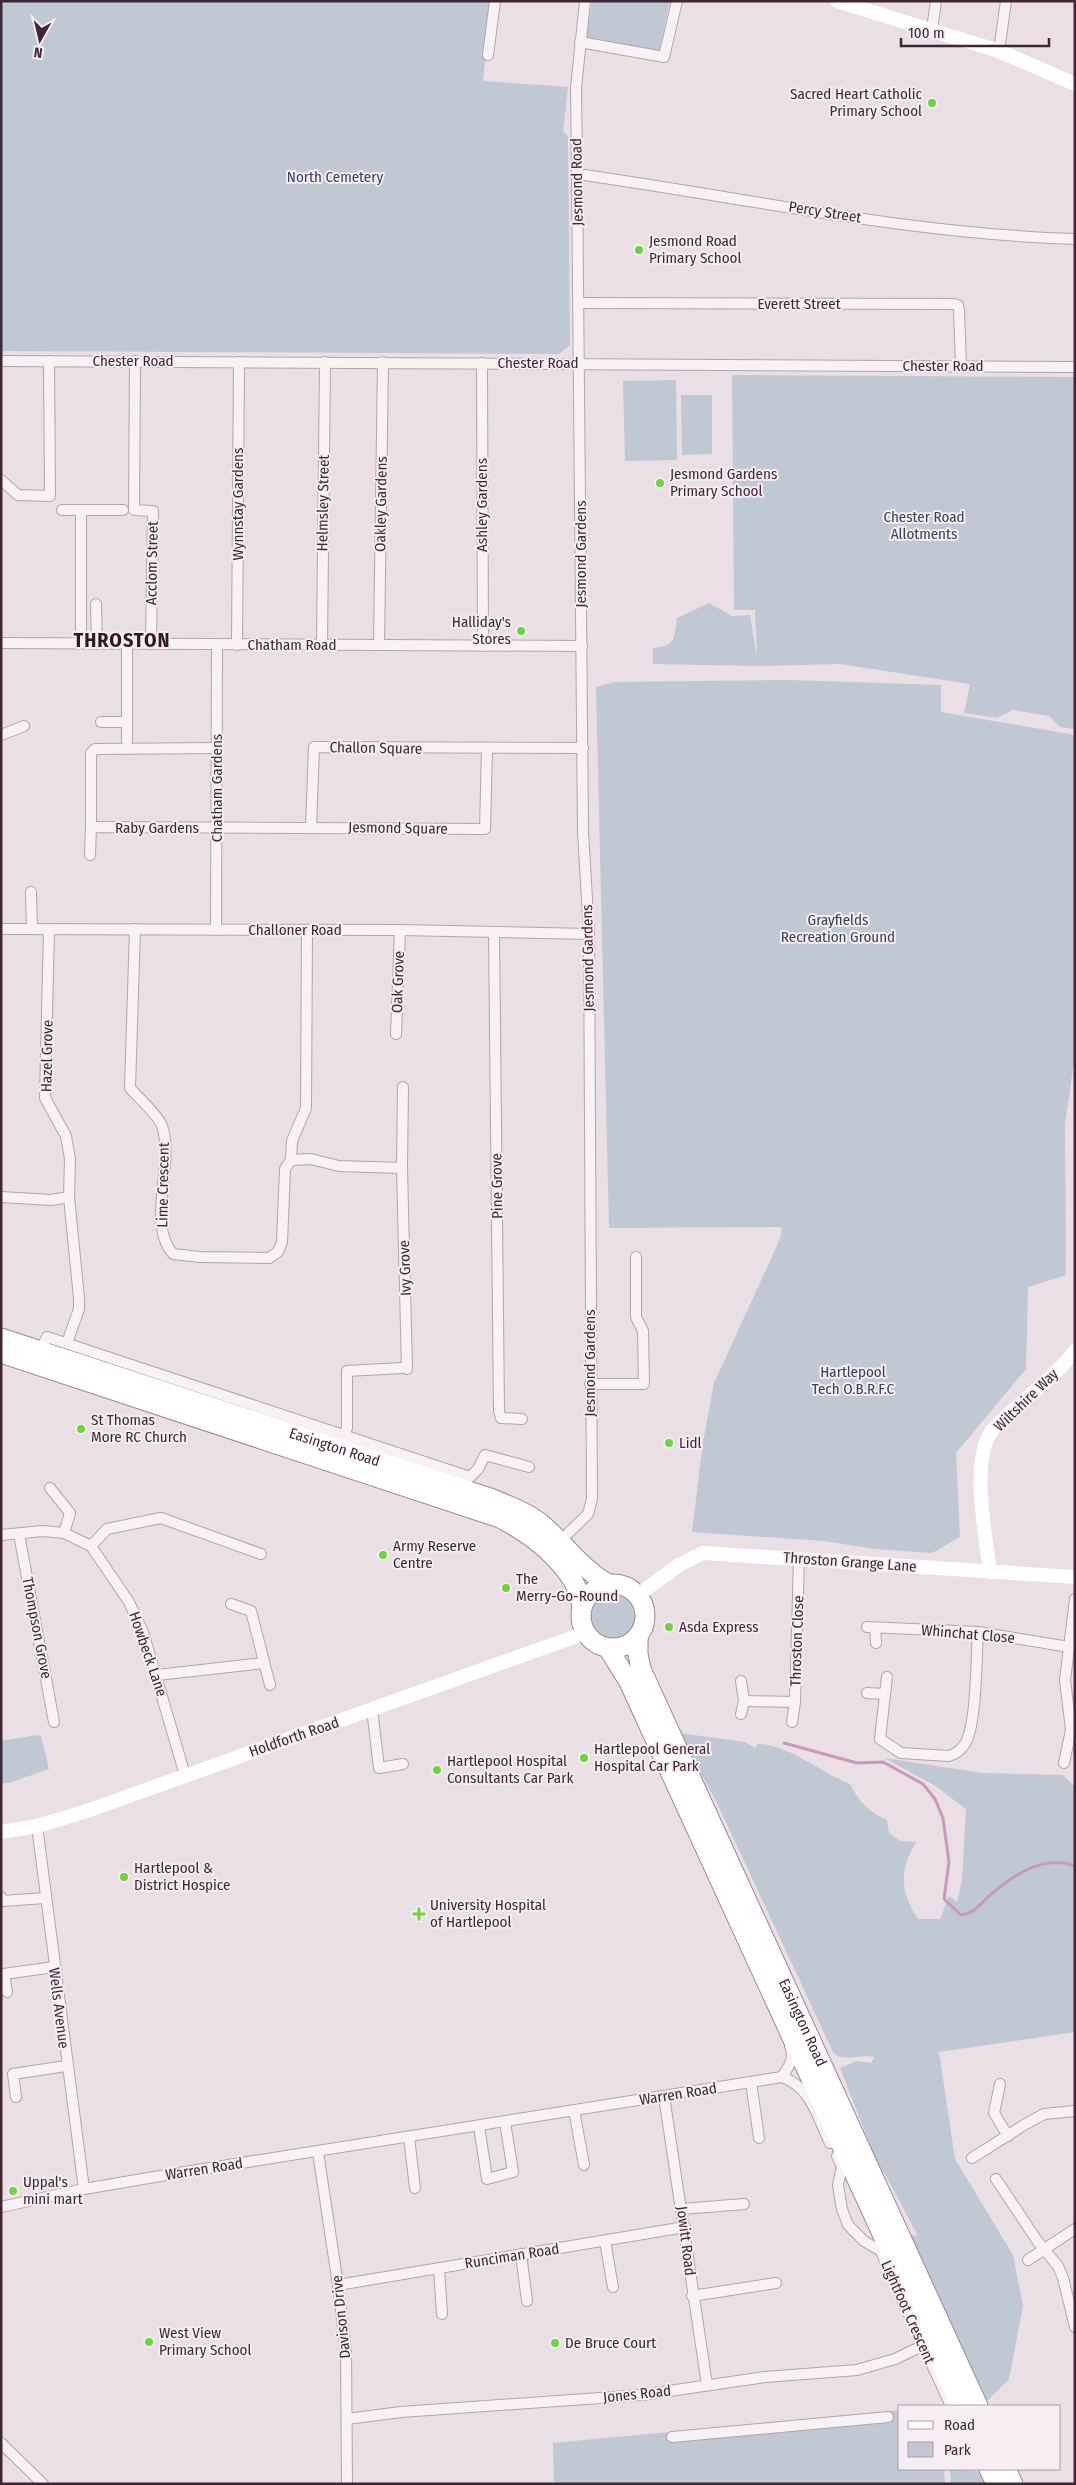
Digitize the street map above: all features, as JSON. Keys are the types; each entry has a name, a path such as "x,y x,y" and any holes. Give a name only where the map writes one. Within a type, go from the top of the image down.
{"highway":[{"name":"Easington Road","path":"1,1338 38,1357 363,1465 460,1489 522,1512 539,1522 590,1573 608,1584 619,1584 629,1588 638,1596 645,1612 645,1620 638,1636 638,1654 641,1669 978,2405"},
{"name":"Easington Road","path":"1,1353 38,1357"},
{"name":"Easington Road","path":"460,1489 500,1518 524,1531 543,1547 573,1580 582,1605 581,1624 585,1633 591,1640 608,1648 629,1682 785,2018 961,2405"},
{"path":"582,1605 588,1595 597,1588 608,1584"},
{"path":"608,1648 624,1646 638,1636"},
{"path":"989,2470 996,2484"},
{"path":"1006,2470 1013,2484"}],"street":[{"path":"488,55 495,1"},
{"name":"Jesmond Road","path":"580,364 576,88 585,1"},
{"path":"580,42 664,57 677,1"},
{"path":"837,1 999,51 1075,84"},
{"path":"932,29 936,1"},
{"path":"999,51 1006,1"},
{"name":"Percy Street","path":"577,174 900,223 1037,238 1075,239"},
{"name":"Everett Street","path":"579,303 954,304 958,305 959,310 961,366"},
{"name":"Chester Road","path":"1,361 1075,367"},
{"path":"1,480 18,496 50,496 50,361"},
{"name":"Acclom Street","path":"135,361 134,510 154,511 151,644"},
{"name":"Wynnstay Gardens","path":"237,645 239,362"},
{"name":"Helmsley Street","path":"322,645 325,362"},
{"name":"Oakley Gardens","path":"379,645 382,362"},
{"name":"Ashley Gardens","path":"482,363 483,646"},
{"name":"Jesmond Gardens","path":"560,1541 588,1514 592,1499 589,934 584,831 580,364"},
{"path":"62,510 123,510"},
{"path":"81,510 81,643"},
{"path":"96,604 97,644"},
{"name":"Chatham Road","path":"1,643 582,646"},
{"path":"127,644 127,741"},
{"name":"Chatham Gardens","path":"216,930 217,645"},
{"path":"101,722 126,722"},
{"path":"1,735 24,726"},
{"name":"Challon Square","path":"312,827 314,747 583,748"},
{"path":"90,855 91,753 94,749 218,748"},
{"name":"Jesmond Square","path":"312,827 485,829 487,749"},
{"name":"Raby Gardens","path":"91,827 217,829 312,827"},
{"path":"31,892 32,929"},
{"name":"Challoner Road","path":"1,929 400,930 589,934"},
{"name":"Hazel Grove","path":"49,929 45,1098 66,1136 70,1159 69,1197 80,1308 67,1343"},
{"name":"Lime Crescent","path":"135,929 130,1088 162,1125 166,1154 162,1198 162,1235 165,1246 173,1254 269,1258 278,1252 282,1242 285,1169 291,1160 292,1141 306,1108 307,930"},
{"name":"Oak Grove","path":"396,1034 400,930"},
{"name":"Pine Grove","path":"494,932 499,1405 501,1418 522,1418"},
{"name":"Ivy Grove","path":"344,1436 347,1428 342,1371 404,1368 403,1088"},
{"path":"291,1160 311,1160 339,1166 402,1168"},
{"path":"1,1197 51,1200 69,1197"},
{"path":"590,1384 644,1384 644,1332 636,1318 636,1257"},
{"name":"Easington Road","path":"38,1357 47,1336 344,1436 460,1489"},
{"name":"Wiltshire Way","path":"990,1572 979,1475 983,1448 994,1428 1075,1351"},
{"path":"460,1489 478,1470 485,1455 529,1467"},
{"path":"50,1488 70,1514 64,1533"},
{"path":"91,1546 107,1528 161,1518 261,1554"},
{"name":"Howbeck Lane","path":"1,1535 43,1531 64,1533 91,1546 130,1602 143,1632 185,1775"},
{"name":"Thompson Grove","path":"19,1534 54,1722"},
{"name":"Throston Grange Lane","path":"638,1596 679,1565 704,1553 1075,1577"},
{"name":"Throston Close","path":"744,1701 795,1702 799,1559"},
{"path":"1064,1763 1073,1730 1065,1680 1075,1599"},
{"path":"231,1604 252,1611 270,1686"},
{"name":"Whinchat Close","path":"876,1643 871,1628 978,1632 1069,1647"},
{"path":"887,1677 880,1738 901,1753 949,1756 958,1752 967,1740 969,1732 974,1700 978,1632"},
{"name":"Holdforth Road","path":"1,1832 37,1826 87,1810 585,1633"},
{"path":"157,1675 264,1663"},
{"path":"741,1681 744,1701 741,1714"},
{"path":"867,1693 885,1694"},
{"path":"792,1722 795,1702"},
{"path":"372,1709 379,1768 403,1764"},
{"name":"Wells Avenue","path":"37,1826 66,2066 84,2189"},
{"path":"1,1897 2,1901 45,1898"},
{"path":"7,1992 4,1974 54,1967"},
{"path":"782,2077 791,2064 793,2053 788,2039 785,2018"},
{"path":"16,2097 13,2074 66,2066"},
{"name":"Warren Road","path":"1,2207 84,2189 782,2077"},
{"name":"Lightfoot Crescent","path":"782,2077 795,2081 805,2090 842,2167 838,2185 842,2209 848,2226 864,2241 881,2251 922,2346 951,2405"},
{"path":"751,2082 759,2138"},
{"path":"1000,2084 994,2113 1008,2136"},
{"name":"Jowitt Road","path":"664,2096 685,2227 692,2296 707,2385"},
{"path":"574,2110 584,2165"},
{"path":"972,2158 1044,2114 1075,2111"},
{"path":"479,2126 487,2179 513,2172 505,2122"},
{"path":"409,2137 415,2188"},
{"name":"Davison Drive","path":"318,2152 346,2352 347,2484"},
{"path":"996,2179 1038,2242 1058,2266 1063,2278 1075,2327"},
{"path":"682,2209 744,2204"},
{"name":"Runciman Road","path":"338,2285 685,2227"},
{"path":"1028,2260 1075,2229"},
{"path":"606,2241 613,2287"},
{"path":"521,2254 527,2301"},
{"path":"439,2268 442,2314"},
{"path":"692,2296 776,2283"},
{"name":"Jones Road","path":"347,2418 411,2411 642,2395 765,2377 857,2370 895,2359 922,2346"},
{"path":"672,2438 888,2418"},
{"path":"1,2443 43,2484"}],"green space":[{"name":"North Cemetery","path":"1,1 492,1 483,81 568,87 563,132 568,136 570,345 559,354 1,351"},
{"path":"592,1 670,1 659,51 586,38"},
{"name":"Chester Road Allotments","path":"732,375 1075,377 1075,729 1060,727 1049,716 1013,710 997,718 964,713 970,684 840,664 758,666 653,664 653,648 666,645 673,640 677,618 709,603 732,616 750,615 757,659 755,610 734,610"},
{"path":"676,380 677,460 625,461 623,381"},
{"path":"681,395 712,395 712,454 682,455"},
{"name":"Grayfields Recreation Ground","path":"789,680 941,685 941,712 1075,735 1075,1054 1065,1125 1066,1275 1028,1287 1026,1369 956,1453 960,1537 932,1553 875,1549 824,1541 692,1532 703,1442 714,1383 780,1239 782,1227 609,1228 596,687 614,682"},
{"path":"611,1593 620,1595 628,1600 633,1608 635,1617 633,1626 628,1634 620,1639 611,1641 602,1639 594,1634 589,1626 587,1617 589,1608 594,1600 602,1595"},
{"path":"679,1733 745,1742 755,1748 758,1744 769,1745 793,1754 850,1784 866,1806 875,1814 887,1820 889,1833 900,1841 916,1842 910,1852 904,1872 904,1881 908,1900 918,1919 940,1919 949,1896 957,1902 962,1880 966,1809 934,1785 884,1758 983,1773 1063,1775 1075,1787 1075,2032 939,2052 955,2159 1013,2255 1023,2306 1009,2379 985,2403 909,2234 918,2236 884,2172 881,2173 840,2068 857,2061 871,2063 875,2057 849,2058 834,2054 717,1803"},
{"path":"41,1736 49,1769 9,1783 1,1783 1,1741"},
{"path":"898,2410 898,2470 944,2470 945,2484 554,2484 553,2443"},
{"path":"950,2470 996,2473 1001,2484 951,2484"}],"waterway":[{"path":"784,1743 857,1763 883,1762 923,1784 935,1799 943,1818 949,1862 944,1899 961,1915 973,1910 1008,1881 1029,1869 1051,1863 1075,1866"}],"place":[{"name":"Sacred Heart Catholic Primary School","path":"932,103"},
{"name":"Jesmond Road Primary School","path":"639,250"},
{"name":"Jesmond Gardens Primary School","path":"660,483"},
{"name":"Halliday's Stores","path":"521,631"},
{"name":"St Thomas More RC Church","path":"81,1429"},
{"name":"Lidl","path":"669,1443"},
{"name":"Army Reserve Centre","path":"383,1555"},
{"name":"The Merry-Go-Round","path":"506,1588"},
{"name":"Asda Express","path":"669,1627"},
{"name":"Hartlepool General Hospital Car Park","path":"584,1758"},
{"name":"Hartlepool Hospital Consultants Car Park","path":"437,1770"},
{"name":"Hartlepool & District Hospice","path":"124,1877"},
{"name":"University Hospital of Hartlepool","path":"419,1914"},
{"name":"Uppal's mini mart","path":"13,2191"},
{"name":"West View Primary School","path":"149,2342"},
{"name":"De Bruce Court","path":"555,2343"}],"district":[{"name":"THROSTON","path":"122,640"}],"park label":[{"name":"Hartlepool Tech O.B.R.F.C","path":"853,1380"}]}
